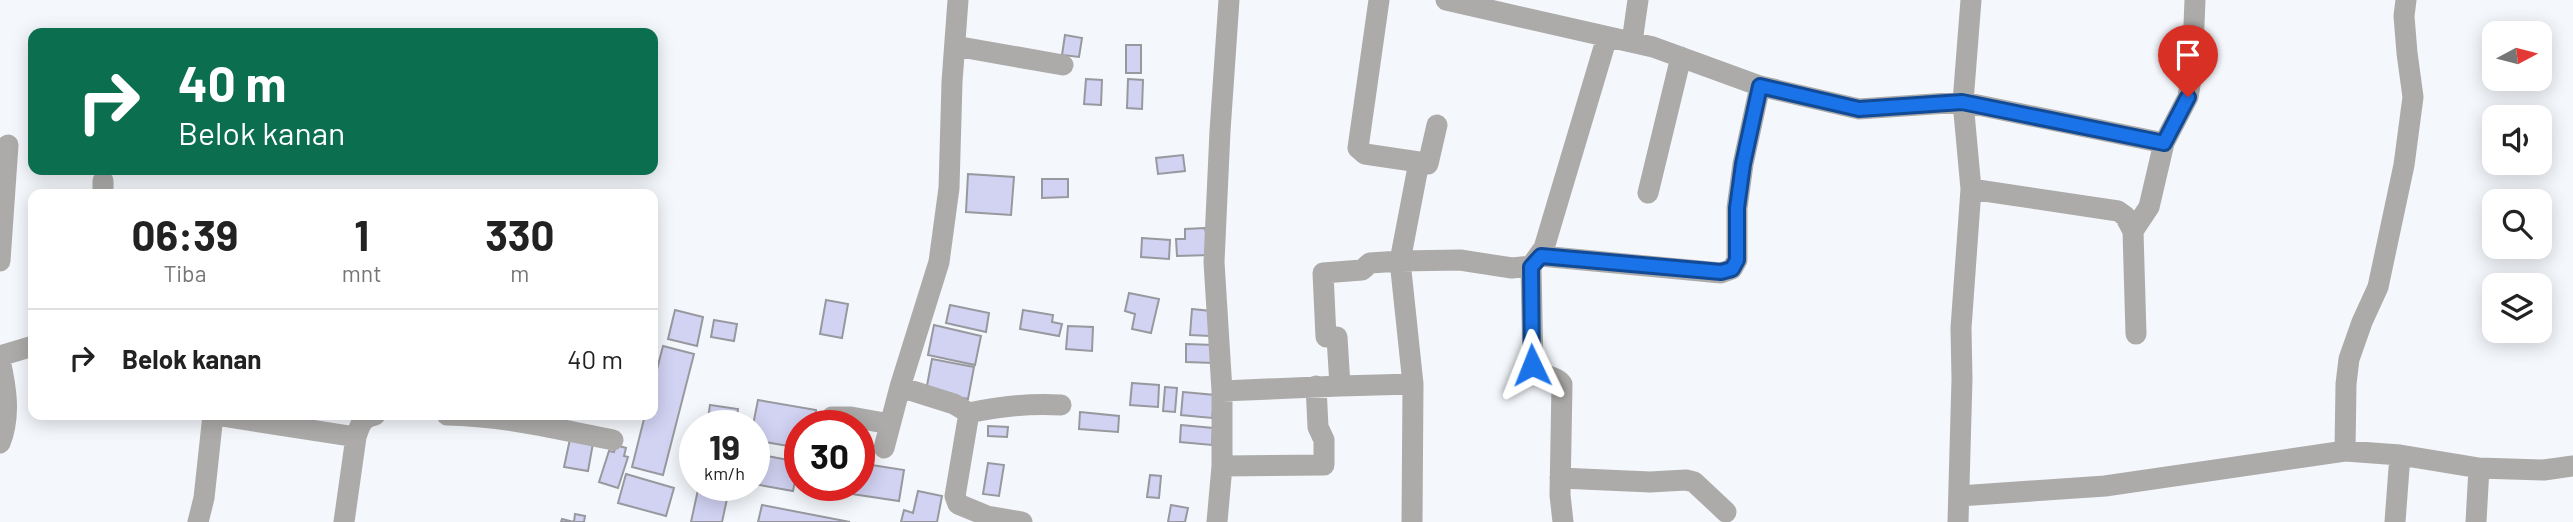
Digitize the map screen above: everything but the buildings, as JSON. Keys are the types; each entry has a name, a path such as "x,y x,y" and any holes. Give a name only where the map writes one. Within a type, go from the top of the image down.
{"street":[{"path":"884,448 939,262 949,188 958,0"},
{"path":"1216,522 1222,466 1222,391 1214,262 1229,0"},
{"path":"1379,0 1358,148 1365,154 1428,164 1437,125"},
{"path":"1446,0 1632,42 1760,86 1859,109 1962,102 2164,143"},
{"path":"1632,42 1638,0"},
{"path":"1958,522 1961,328 1970,189 1962,102 1971,0"},
{"path":"2133,231 2149,207 2164,143 2188,97 2192,73 2195,0"},
{"path":"2345,451 2349,359 2378,287 2404,165 2413,97 2407,53 2406,0"},
{"path":"1563,522 1560,495 1562,384 1533,368 1536,261 1607,37"},
{"path":"955,46 1063,65"},
{"path":"1648,193 1681,57"},
{"path":"1340,386 1337,337 1326,337 1323,273 1362,270 1370,263 1460,260 1512,268 1536,261 1721,272 1732,269 1737,260 1737,208 1743,164 1760,86"},
{"path":"0,261 8,145"},
{"path":"1412,522 1413,384 1400,261 1419,162"},
{"path":"1970,189 2118,211 2124,216 2133,231 2136,334"},
{"path":"0,443 5,430 7,389 0,358 28,348"},
{"path":"1222,391 1413,384"},
{"path":"1222,466 1324,465 1324,440 1318,427 1316,386"},
{"path":"900,387 954,404 969,414 1018,404 1062,405"},
{"path":"969,414 955,496 958,504 987,516 1022,522"},
{"path":"198,522 204,498 213,420"},
{"path":"248,420 356,436"},
{"path":"344,522 356,436 364,420"},
{"path":"517,420 613,440"},
{"path":"875,422 890,424"},
{"path":"1959,495 2105,486 2345,451 2400,455 2479,468 2544,470 2573,466"},
{"path":"2395,522 2400,455"},
{"path":"2476,522 2479,468"},
{"path":"1560,478 1686,480 1694,482 1726,512"}],"route":[{"path":"1532,365 1531,267 1541,256 1721,272 1732,269 1737,260 1737,208 1743,164 1760,86 1859,109 1962,102 2164,143 2188,97"}]}
